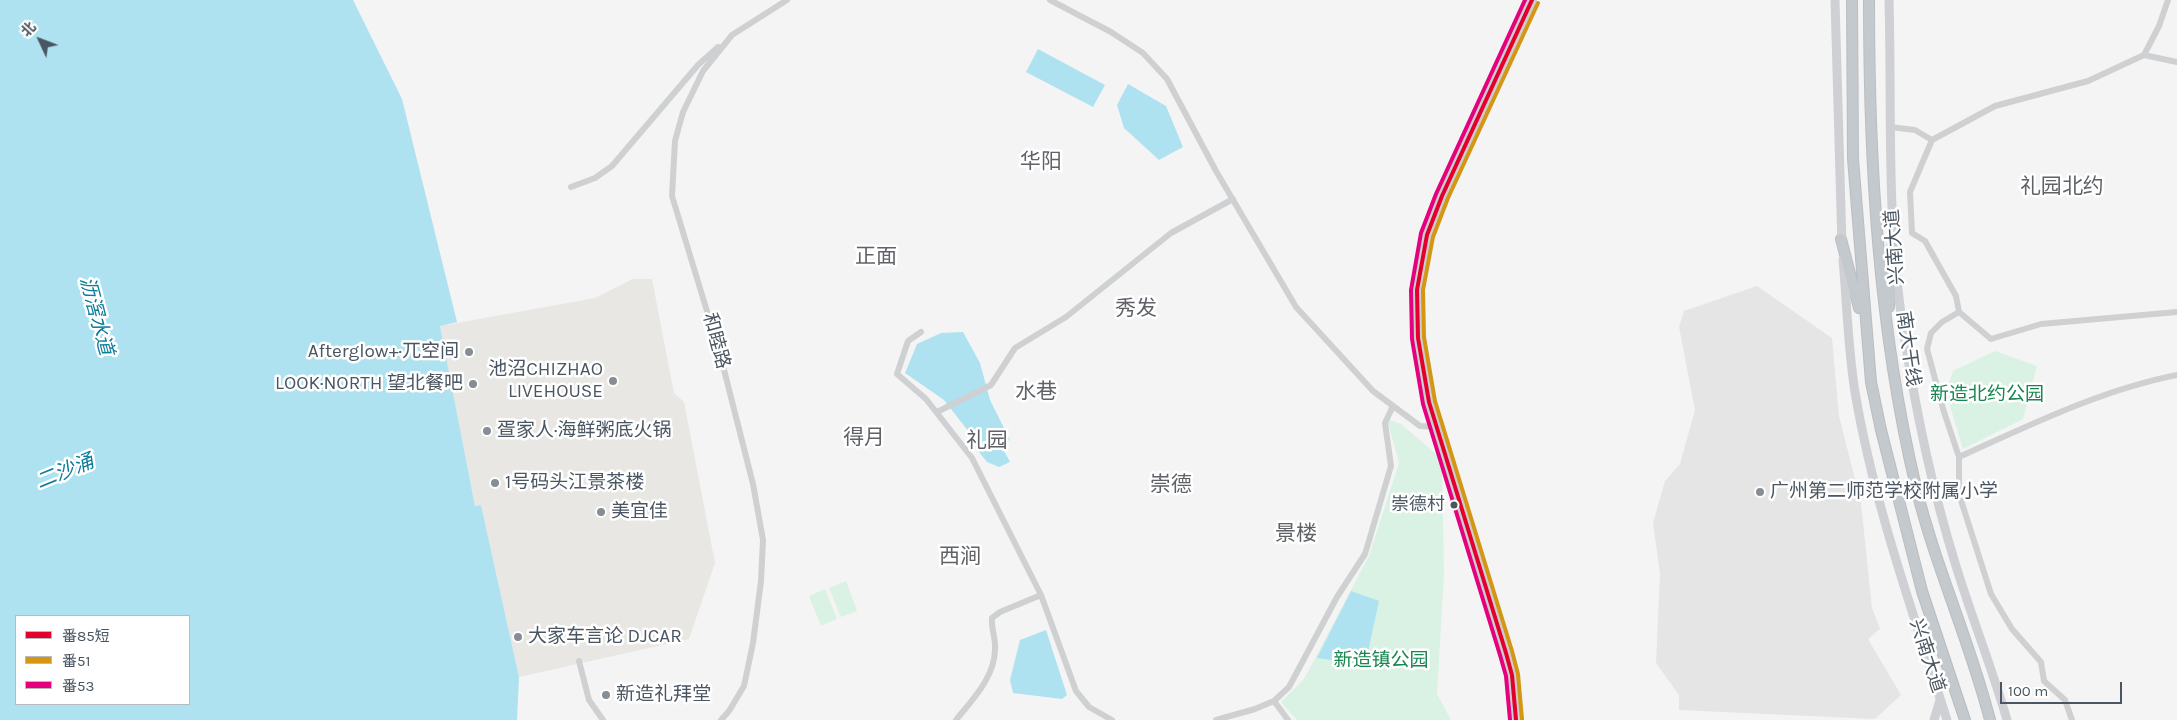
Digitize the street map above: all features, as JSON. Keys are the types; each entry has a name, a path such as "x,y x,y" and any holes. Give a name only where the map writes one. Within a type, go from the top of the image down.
{"highway":[{"name":"南大干线","path":"1852,0 1854,159 1871,382 1881,430 1922,592 1965,720"},
{"name":"南大干线","path":"1869,0 1869,92 1873,170 1888,338 1902,423 1916,489 1990,720"},
{"path":"1841,239 1866,333"},
{"path":"1888,338 1893,240"}],"main road":[{"path":"1516,720 1512,675 1458,492 1436,427 1424,379 1418,338 1417,290 1422,255 1442,196 1532,0"},
{"name":"兴南大道","path":"1835,0 1841,239 1855,392 1882,513 1926,660 1948,720"},
{"name":"兴南大道","path":"1889,0 1893,240 1902,325 1914,394 1935,490 1956,565 2008,718"},
{"path":"1934,720 1938,713 1940,697"}],"street":[{"name":"和睦路","path":"721,720 729,711 744,686 756,626 763,540 753,484 720,354 672,196 675,141 683,112 703,72 732,35 787,0"},
{"path":"1050,0 1111,32 1143,53 1167,79 1296,308 1373,391 1420,426 1436,427"},
{"path":"2144,55 2159,26 2168,0"},
{"path":"571,188 594,178 612,166 698,66 732,35"},
{"path":"2177,62 2144,55 2088,81 1994,106 1932,140 1910,192 1912,233 1925,241 1956,296 1959,312 1991,339 2041,324 2177,312"},
{"path":"1890,127 1916,130 1932,140"},
{"path":"937,412 991,385 1015,348 1066,317 1171,233 1233,199"},
{"path":"1959,312 1942,322 1931,333 1927,349 1959,458 1959,494 1991,594 2012,629 2040,662 2044,681 2065,700 2072,720"},
{"path":"922,332 908,341 897,374 926,399 972,458 1041,595 1076,691 1089,707 1112,720"},
{"path":"1959,458 2051,415 2145,381 2177,375"},
{"path":"1216,720 1255,710 1274,701 1289,686 1337,597 1365,554 1391,466 1385,424 1392,406"},
{"path":"956,720 976,696 993,666 996,648 991,626 992,618 1000,612 1041,595"},
{"path":"579,661 590,700 603,720"},
{"path":"1274,701 1288,720"}],"shaded area":[{"path":"633,279 652,279 674,393 684,402 715,563 689,639 519,677 481,505 475,506 440,326 595,298"},
{"name":"广州第二师范学校附属小学","path":"1757,286 1832,338 1839,416 1861,503 1872,608 1880,629 1868,639 1901,695 1875,719 1679,710 1679,695 1656,663 1660,574 1653,523 1665,481 1680,464 1695,410 1679,327 1684,311"}],"green space":[{"name":"新造北约公园","path":"1995,351 2037,366 2023,419 1963,449 1946,393 1953,371"},
{"name":"新造镇公园","path":"1387,419 1401,424 1437,455 1442,472 1444,574 1437,694 1451,720 1297,720 1281,702 1304,679 1369,556 1399,463"},
{"path":"846,581 857,611 841,617 829,588"},
{"path":"825,589 837,619 821,626 809,596"}],"water":[{"path":"0,0 353,0 402,99 457,322 440,326 475,506 481,505 519,677 517,720 0,720"},
{"path":"1038,49 1105,85 1093,107 1026,72"},
{"path":"1128,84 1166,106 1183,147 1159,160 1124,128 1117,105"},
{"path":"963,332 980,363 990,400 1010,440 1001,445 1010,462 999,467 987,462 975,447 972,436 944,400 905,373 917,344 941,333"},
{"path":"1351,591 1379,601 1365,665 1317,658"},
{"path":"1046,630 1067,695 1062,699 1013,693 1010,680 1020,640"}],"transit line":[{"name":"番53","path":"1510,720 1506,676 1423,404 1412,339 1411,290 1421,233 1436,194 1525,0"},
{"name":"番85短","path":"1516,720 1512,675 1506,653 1429,402 1418,338 1417,290 1427,235 1442,196 1532,0"},
{"name":"番51","path":"1522,719 1518,674 1512,651 1435,401 1424,337 1423,290 1433,237 1448,198 1538,3"}],"place":[{"name":"Afterglow+·兀空间","path":"469,352"},
{"name":"池沼CHIZHAO LIVEHOUSE","path":"613,381"},
{"name":"LOOK·NORTH 望北餐吧","path":"473,384"},
{"name":"疍家人·海鲜粥底火锅","path":"487,431"},
{"name":"1号码头江景茶楼","path":"495,483"},
{"name":"广州第二师范学校附属小学","path":"1760,492"},
{"name":"崇德村","path":"1454,505"},
{"name":"美宜佳","path":"601,512"},
{"name":"大家车言论 DJCAR","path":"518,637"},
{"name":"新造礼拜堂","path":"606,695"}],"district":[{"name":"华阳","path":"1041,162"},
{"name":"礼园北约","path":"2062,187"},
{"name":"正面","path":"876,257"},
{"name":"秀发","path":"1136,309"},
{"name":"水巷","path":"1036,392"},
{"name":"得月","path":"864,438"},
{"name":"礼园","path":"987,441"},
{"name":"崇德","path":"1171,485"},
{"name":"景楼","path":"1296,534"},
{"name":"西涧","path":"960,557"}],"water label":[{"name":"沥滘水道","path":"96,316"},
{"name":"二沙涌","path":"65,472"}]}
